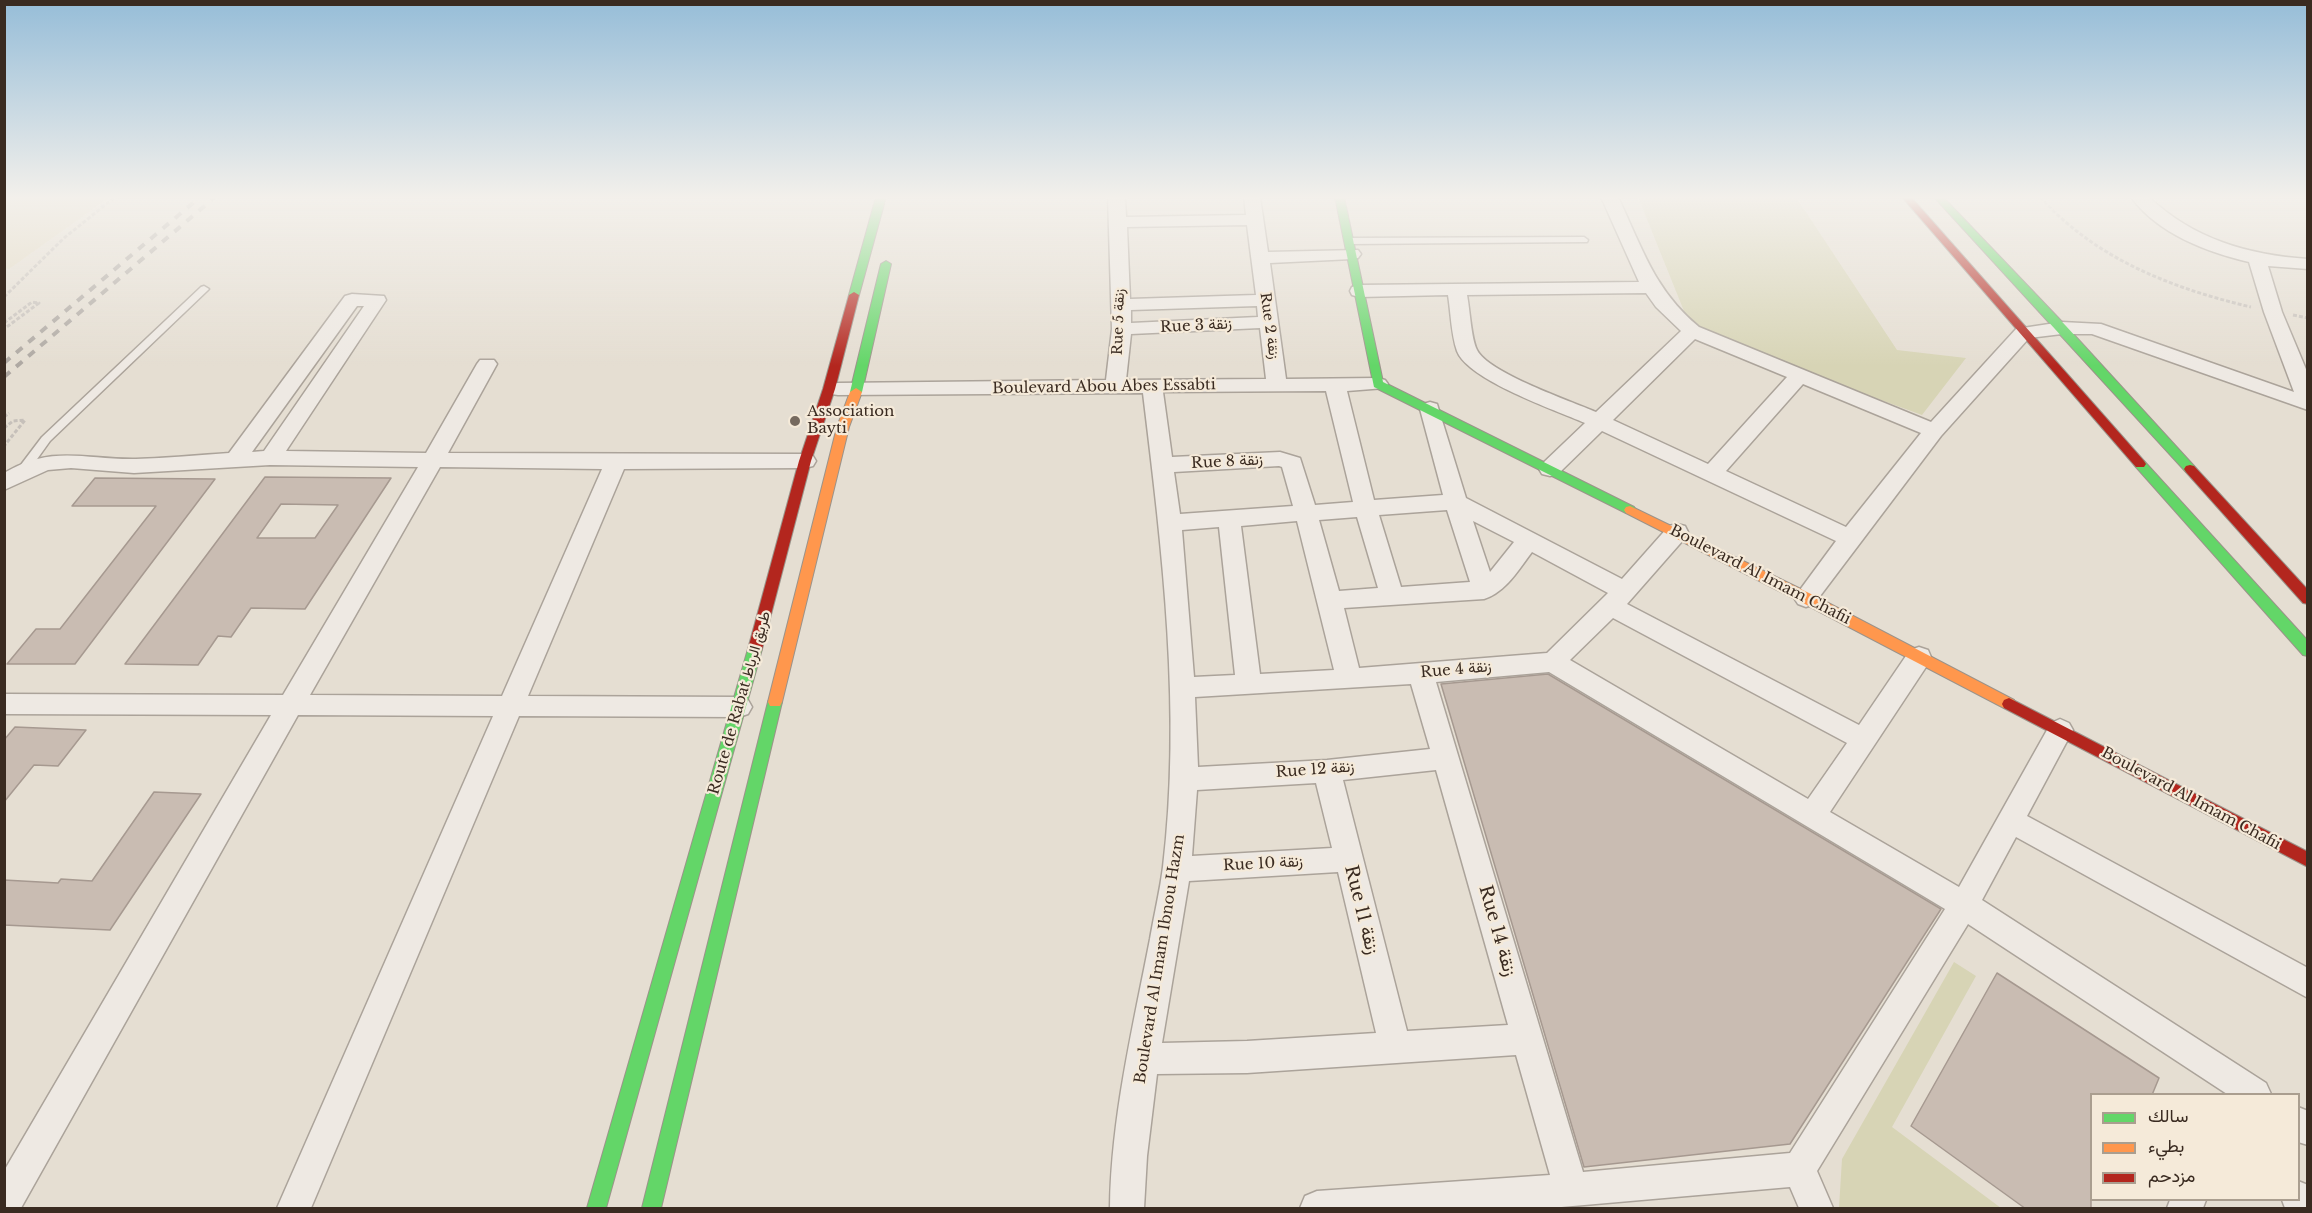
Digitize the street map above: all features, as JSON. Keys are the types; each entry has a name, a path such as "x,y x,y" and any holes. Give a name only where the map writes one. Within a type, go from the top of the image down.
{"street":[{"name":"Route de Rabat طريق الرباط","path":"597,1209 739,707 805,461 829,389 865,254"},
{"name":"Route de Rabat طريق الرباط","path":"651,1209 843,427 857,389 890,254"},
{"name":"Rue 5 زنقة","path":"1115,386 1122,329 1119,254"},
{"name":"Rue 2 زنقة","path":"1260,254 1277,385"},
{"path":"1261,258 1297,254"},
{"path":"1352,254 1378,384"},
{"path":"1635,254 1650,287 1665,309 1692,331 1934,431"},
{"path":"1953,254 2307,651"},
{"path":"1992,254 2307,599"},
{"path":"2244,254 2257,258 2307,264"},
{"path":"2257,258 2273,312 2307,403"},
{"path":"1359,291 1650,287"},
{"path":"1457,291 1467,351 1478,364 1493,375 1712,473 1850,538"},
{"path":"1995,300 2034,298"},
{"path":"236,459 352,300 377,300 270,458"},
{"path":"1121,305 1265,300"},
{"name":"Rue 3 زنقة","path":"1122,329 1269,322"},
{"path":"1806,598 1934,431 2023,333 2088,327 2111,333 2307,403"},
{"path":"1550,469 1692,331"},
{"path":"306,364 334,364"},
{"path":"4,1205 290,706 372,568 487,364"},
{"path":"1712,473 1798,376"},
{"path":"1335,384 1365,507 1392,595"},
{"name":"Boulevard Abou Abes Essabti","path":"829,389 1378,384"},
{"name":"Boulevard Al Imam Chafii","path":"1378,384 1806,598 2307,860"},
{"name":"Boulevard Al Imam Ibnou Hazm","path":"1127,1209 1143,1059 1178,869 1184,779 1185,733 1170,524 1152,386"},
{"path":"1430,409 1455,502 1484,590"},
{"path":"13,478 45,463 71,461 134,466 270,458 616,462 805,461"},
{"name":"Rue 8 زنقة","path":"1162,465 1280,459 1292,463 1306,514"},
{"path":"294,1209 616,462"},
{"path":"1170,524 1306,514 1365,507 1455,502 1529,539 1618,598 1864,740"},
{"path":"1306,514 1349,679"},
{"path":"1229,520 1249,684"},
{"path":"1677,532 1618,598 1553,662 1964,905 2246,1092"},
{"path":"1330,600 1484,590 1500,577 1529,539"},
{"path":"1813,815 1919,657"},
{"name":"Rue 4 زنقة","path":"1181,688 1349,679 1553,662"},
{"name":"Rue 14 زنقة","path":"1421,673 1571,1190"},
{"path":"4,704 739,707"},
{"path":"1799,1169 1964,905 2060,730"},
{"name":"Rue 12 زنقة","path":"1184,779 1327,771 1446,758"},
{"name":"Rue 11 زنقة","path":"1327,771 1396,1048"},
{"path":"2010,820 2307,984"},
{"name":"Rue 10 زنقة","path":"1178,869 1348,859"},
{"path":"1143,1059 1248,1057 1528,1039"},
{"path":"1317,1209 1468,1203 1571,1190 1799,1169"},
{"path":"1799,1169 1816,1209"}],"lane":[{"path":"13,478 46,439 204,290"}],"path":[{"path":"4,297 48,254"},
{"path":"2111,254 2138,270 2189,291 2307,318"},
{"path":"4,323 32,302 39,303 4,329"},
{"path":"4,417 7,412"},
{"path":"4,428 13,421 26,420 4,446"}],"shaded area":[{"path":"5,254 31,254 9,269 5,268"},
{"path":"1661,254 1833,254 1897,350 1966,358 1922,415 1692,331"},
{"path":"1954,962 1976,976 1892,1127 2001,1208 1839,1208 1842,1159"}],"building":[{"path":"265,477 391,478 305,609 251,608 231,637 218,636 198,665 125,664","holes":["281,504 338,505 315,538 257,538"]},
{"path":"95,478 215,479 75,664 7,664 36,629 60,629 156,506 72,506"},
{"path":"1548,674 1941,909 1790,1144 1584,1167 1441,684"},
{"path":"15,727 86,730 58,766 34,765 4,802 4,740"},
{"path":"154,792 201,794 110,930 4,925 4,880 58,883 61,879 92,881"},
{"path":"1997,973 2159,1078 2153,1093 2090,1093 2091,1209 2026,1209 1911,1126"}],"railway":[{"path":"4,363 133,254"},
{"path":"4,377 149,254"}],"traffic: fast":[{"path":"854,295 865,254"},
{"path":"1351,254 1378,384 1630,510"},
{"path":"1992,254 2190,469"},
{"path":"856,392 886,264"},
{"path":"2140,464 2308,651"},
{"path":"596,1208 755,649"},
{"path":"651,1208 775,702"}],"traffic: slow":[{"path":"775,702 843,427 856,392"},
{"path":"1630,510 1806,598 2009,704"}],"traffic: jam":[{"path":"1956,254 2140,464"},
{"path":"755,649 805,461 829,389 854,295"},
{"path":"2190,469 2308,599"},
{"path":"2009,704 2308,860"}],"place":[{"name":"Association Bayti","path":"795,421"}]}
